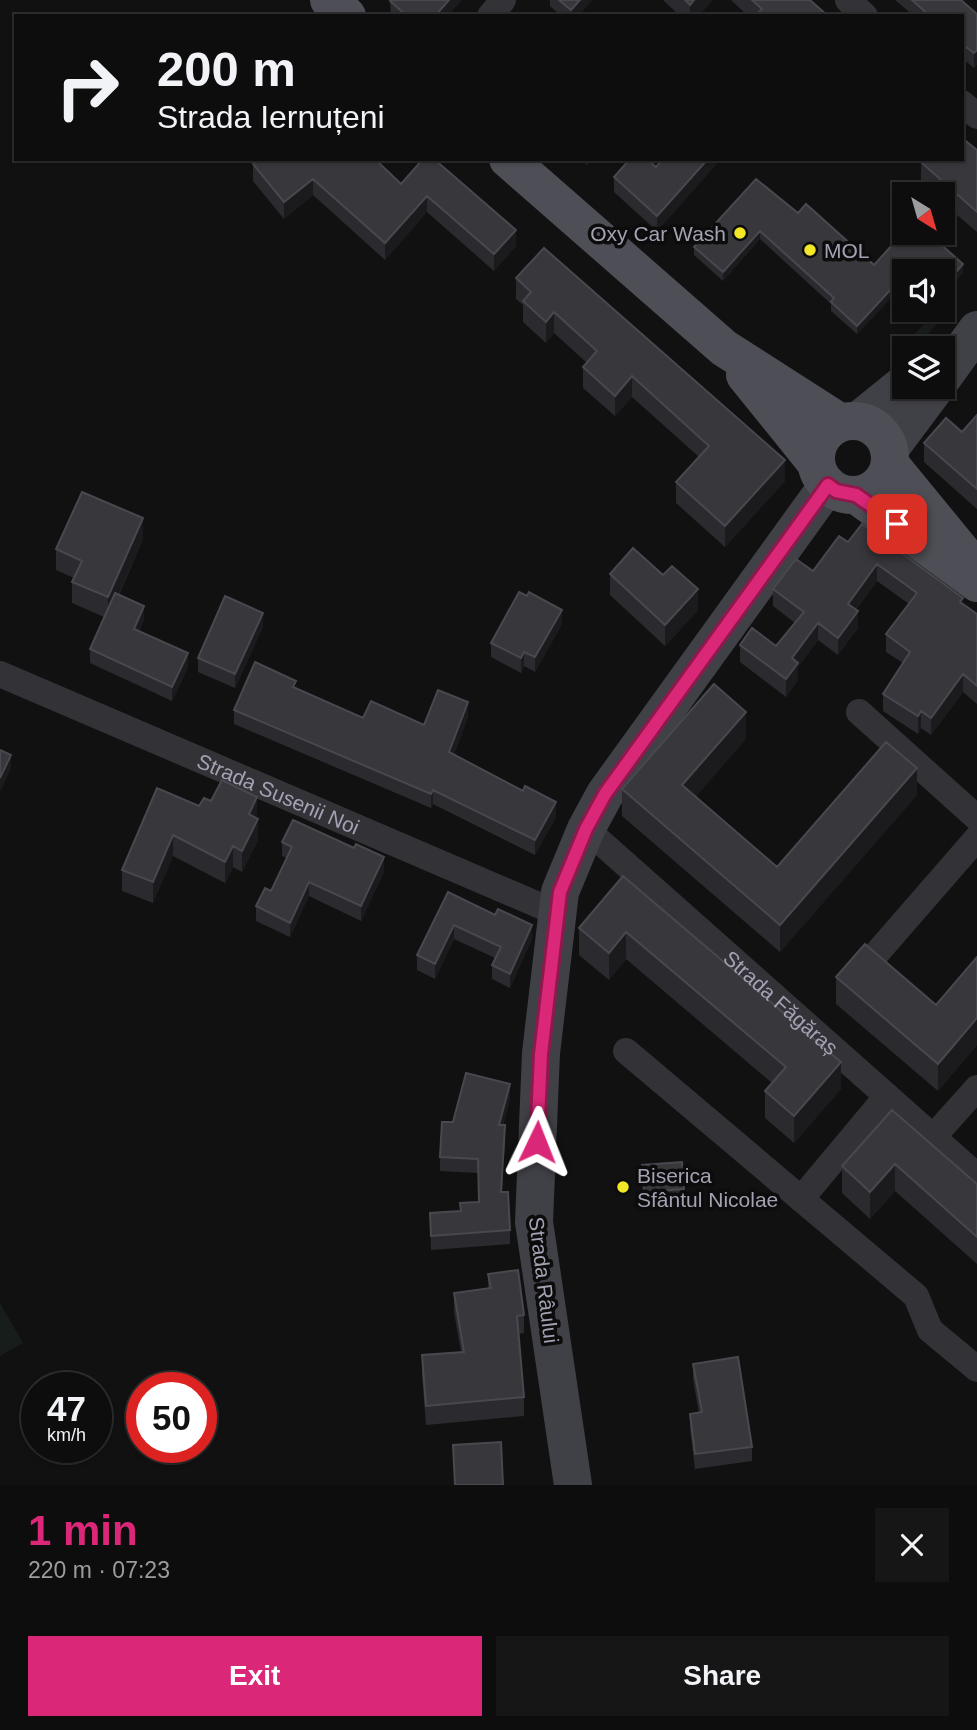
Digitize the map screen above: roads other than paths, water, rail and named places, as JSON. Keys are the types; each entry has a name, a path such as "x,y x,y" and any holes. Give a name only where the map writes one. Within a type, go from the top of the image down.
{"main road":[{"path":"329,0 345,14"},
{"path":"510,161 724,348 834,481 977,583"},
{"path":"955,341 977,324"},
{"path":"955,360 977,330"},
{"path":"724,348 850,422 879,431 889,457 977,570"},
{"path":"834,481 821,438 850,422 892,392"},
{"path":"834,481 878,485 889,457 928,399"},
{"name":"Strada Râului","path":"573,1485 534,1222 541,1054 560,892 586,829 605,794 834,481"}],"street":[{"path":"848,0 864,14"},
{"name":"Strada Susenii Noi","path":"0,674 557,913"},
{"path":"859,712 977,818"},
{"name":"Strada Făgăraș","path":"586,829 977,1176"},
{"path":"877,953 977,838"},
{"path":"626,1051 916,1296 930,1330 977,1369"},
{"path":"933,1137 977,1088"},
{"path":"801,1199 887,1096"}],"place":[{"name":"Oxy Car Wash","path":"740,233"},
{"name":"MOL","path":"810,250"},
{"name":"Biserica Sfântul Nicolae","path":"623,1187"}]}
